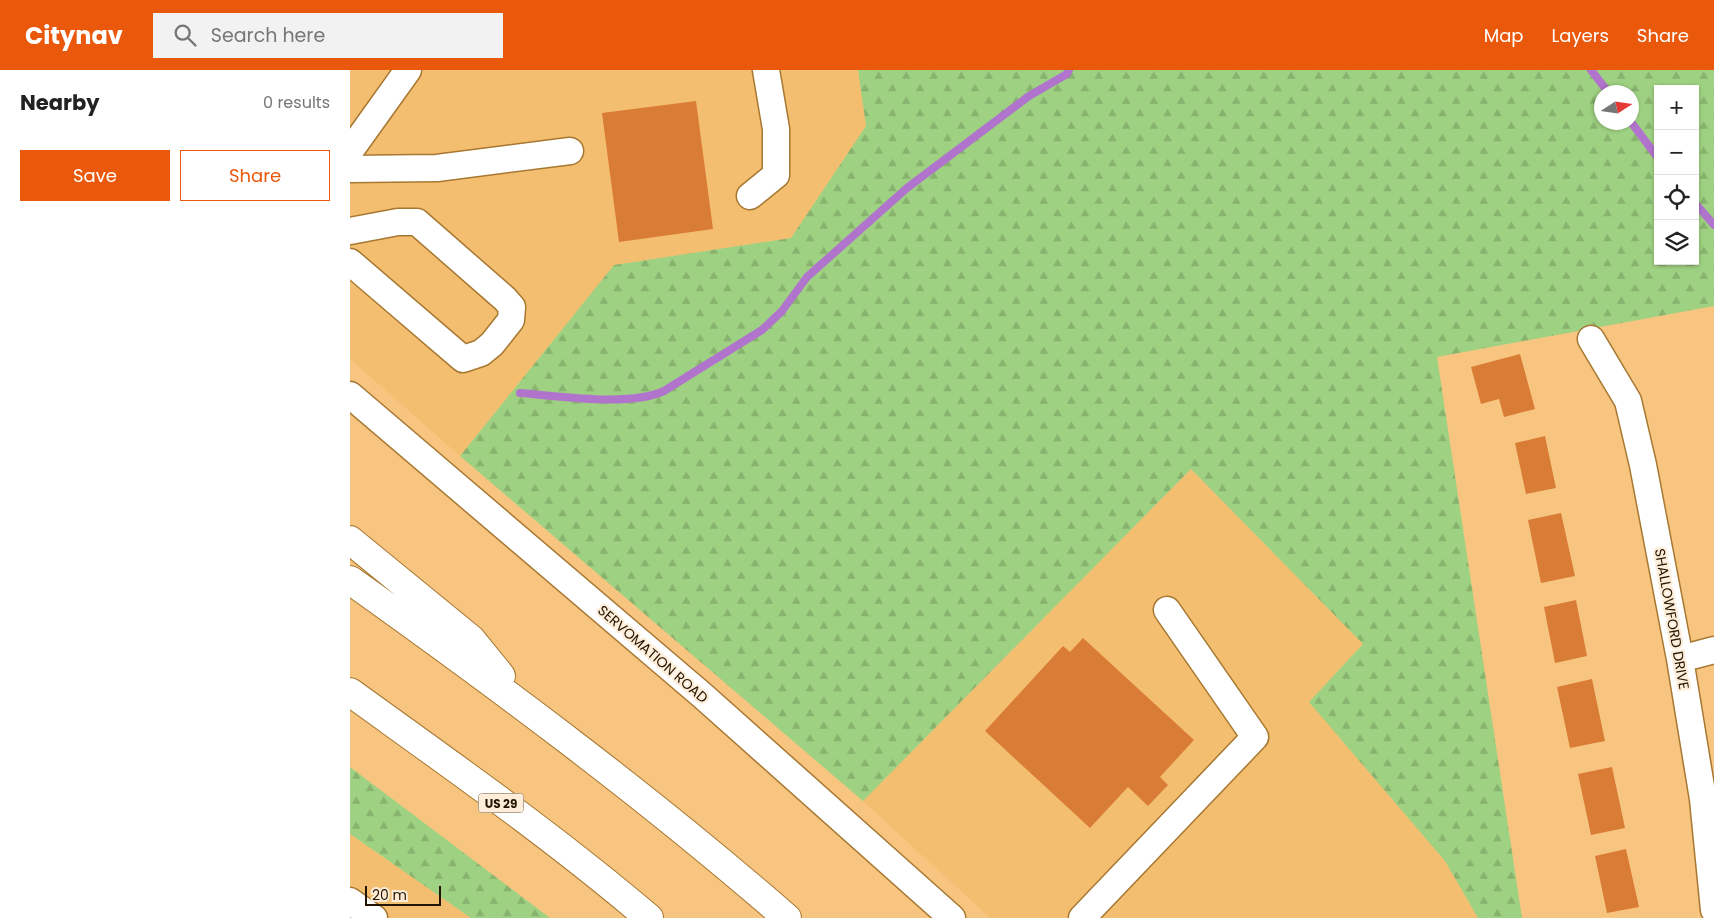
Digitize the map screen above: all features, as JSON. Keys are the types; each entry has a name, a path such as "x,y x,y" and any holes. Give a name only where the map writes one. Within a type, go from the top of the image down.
{"highway":[{"path":"350,540 471,639 527,708"},
{"path":"350,580 527,708 720,860 787,918"},
{"name":"US 29","path":"350,692 569,853 649,918"}],"street":[{"path":"350,151 408,70"},
{"path":"750,196 776,176 776,129 766,70"},
{"path":"350,170 437,168 570,151"},
{"path":"350,231 398,222 417,222 505,299 512,307 511,320 492,344 481,353 463,359 350,262"},
{"name":"SHALLOWFORD DRIVE","path":"1591,339 1628,401 1643,466 1680,659 1703,799 1714,910"},
{"name":"SERVOMATION ROAD","path":"350,395 703,696 952,918"},
{"path":"1082,918 1255,736 1167,610"},
{"path":"1680,659 1714,650"},
{"path":"350,901 374,918"}],"shaded area":[{"path":"350,70 858,70 866,126 791,238 614,265 460,456 350,359"},
{"path":"1191,469 1363,644 1309,702 1445,861 1478,918 990,918 863,801"},
{"path":"350,834 471,918 350,918"}],"green space":[{"path":"858,70 1714,70 1714,306 1437,357 1522,918 1478,918 1445,861 1309,702 1363,644 1191,469 863,801 460,456 614,265 791,238 866,126"},
{"path":"350,767 550,918 471,918 350,834"}],"building":[{"path":"696,101 713,229 619,242 602,113"},
{"path":"1520,354 1535,409 1504,417 1499,399 1481,404 1471,367"},
{"path":"1545,436 1556,488 1526,494 1515,443"},
{"path":"1561,513 1575,576 1541,583 1528,520"},
{"path":"1576,600 1587,656 1555,663 1544,607"},
{"path":"1083,638 1194,740 1160,777 1168,785 1148,806 1128,787 1090,828 985,731 1063,646 1070,652"},
{"path":"1592,679 1605,741 1570,748 1557,687"},
{"path":"1612,767 1625,828 1591,835 1578,774"},
{"path":"1626,849 1639,907 1607,913 1595,856"}],"waterway":[{"path":"520,393 574,398 614,399 649,396 664,391 762,330 782,311 807,277 907,188 1029,96 1067,74 1069,70"},
{"path":"1591,70 1603,85"},
{"path":"1637,130 1654,153"},
{"path":"1699,208 1714,225"}]}
